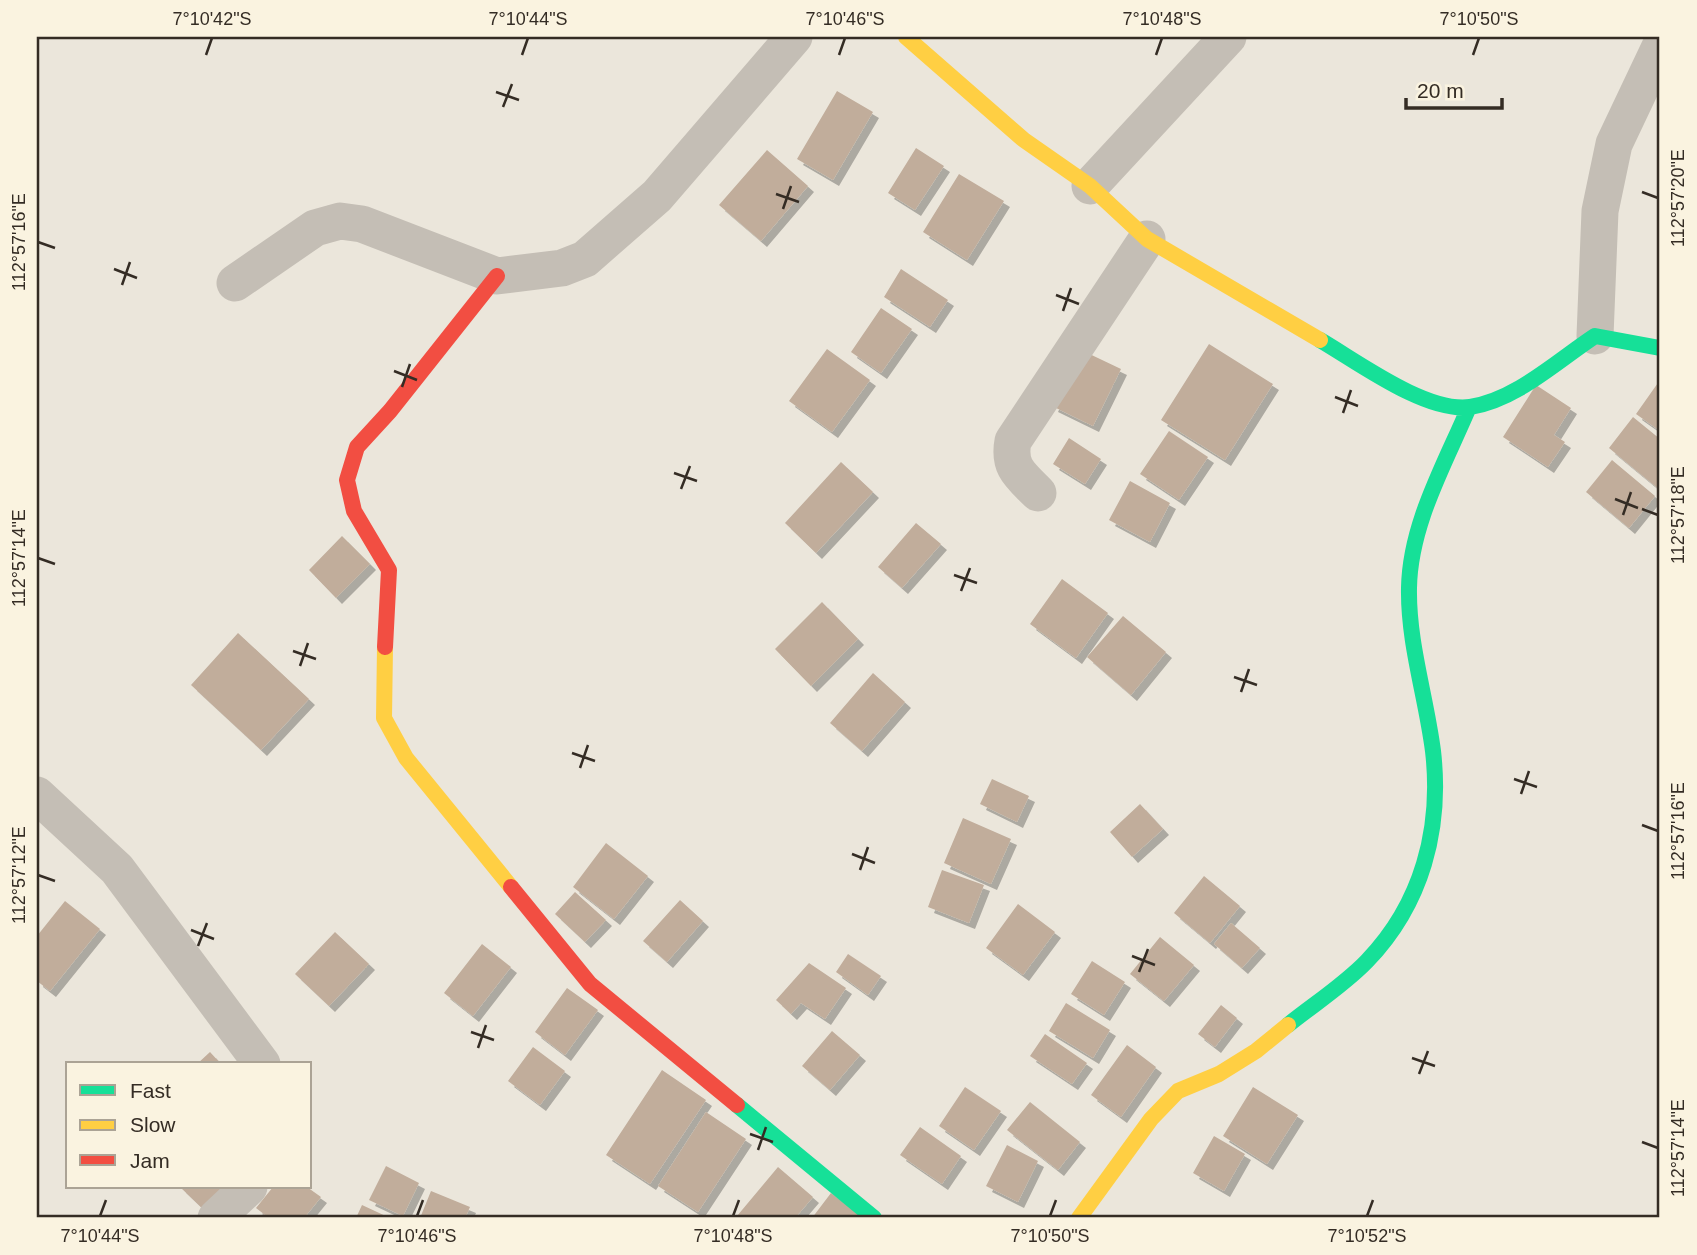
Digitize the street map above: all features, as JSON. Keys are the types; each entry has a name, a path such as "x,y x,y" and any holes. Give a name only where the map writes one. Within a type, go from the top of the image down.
{"street":[{"path":"235,283 315,228 340,221 362,224 497,276 562,268 584,259 657,197 794,37"},
{"path":"906,37 1024,140 1090,186 1147,239 1408,391 1437,402 1469,407 1501,397 1595,336 1660,348"},
{"path":"1090,186 1227,37"},
{"path":"1595,336 1600,211 1614,144 1660,47"},
{"path":"1038,493 1013,469 1013,441 1147,239"},
{"path":"497,276 390,411 356,447 347,480 354,511 389,570 384,718 406,758 590,984 874,1218"},
{"path":"1079,1218 1151,1119 1178,1091 1219,1074 1256,1051 1366,962 1394,929 1414,894 1434,833 1433,752 1412,642 1409,586 1416,533 1469,407"},
{"path":"37,795 117,869 261,1062"},
{"path":"216,1218 248,1188"}],"building":[{"path":"837,91 873,112 833,180 797,159"},
{"path":"916,148 944,166 915,210 888,193"},
{"path":"767,150 808,186 761,241 719,205"},
{"path":"959,174 1004,201 967,260 923,232"},
{"path":"901,269 948,300 930,327 884,297"},
{"path":"881,308 912,329 881,373 851,352"},
{"path":"1209,344 1273,384 1225,460 1161,420"},
{"path":"827,349 870,380 832,432 789,401"},
{"path":"1079,349 1121,369 1093,426 1052,406"},
{"path":"1660,380 1660,431 1636,414"},
{"path":"1536,385 1571,408 1554,435 1565,442 1548,467 1503,437"},
{"path":"1633,417 1660,439 1660,490 1609,448"},
{"path":"1169,431 1208,457 1179,500 1140,474"},
{"path":"1069,438 1101,459 1085,484 1053,464"},
{"path":"1612,460 1655,496 1629,528 1586,492"},
{"path":"841,462 873,492 816,553 785,523"},
{"path":"1130,481 1170,503 1150,542 1109,520"},
{"path":"916,523 941,544 902,588 878,567"},
{"path":"342,536 370,564 336,598 309,570"},
{"path":"1062,579 1108,613 1076,658 1030,624"},
{"path":"822,602 858,639 811,686 775,649"},
{"path":"1123,616 1166,652 1131,695 1087,657"},
{"path":"238,633 309,699 261,750 191,685"},
{"path":"873,673 905,702 862,751 830,723"},
{"path":"992,779 1029,796 1017,822 980,804"},
{"path":"1140,804 1163,829 1132,857 1110,832"},
{"path":"963,818 1011,839 991,884 944,863"},
{"path":"606,843 648,876 614,919 573,887"},
{"path":"942,870 984,885 969,923 928,907"},
{"path":"1204,876 1240,906 1210,943 1174,913"},
{"path":"575,892 606,920 585,942 555,914"},
{"path":"680,900 703,921 667,962 643,941"},
{"path":"65,901 100,929 50,991 37,981 37,936"},
{"path":"1018,904 1055,932 1023,975 986,948"},
{"path":"1231,923 1260,948 1242,968 1214,944"},
{"path":"335,932 369,964 329,1006 295,974"},
{"path":"1160,937 1194,965 1164,1001 1130,974"},
{"path":"482,944 511,967 473,1016 444,993"},
{"path":"848,954 881,976 868,995 836,972"},
{"path":"1092,961 1125,982 1104,1015 1071,994"},
{"path":"809,963 846,988 825,1019 801,1003 791,1014 776,1000"},
{"path":"567,988 598,1010 565,1055 535,1032"},
{"path":"1066,1003 1110,1030 1093,1058 1049,1031"},
{"path":"1221,1005 1237,1018 1215,1047 1198,1034"},
{"path":"832,1031 860,1055 830,1090 802,1066"},
{"path":"1045,1034 1087,1063 1072,1084 1030,1056"},
{"path":"1127,1045 1156,1067 1121,1117 1091,1095"},
{"path":"533,1047 565,1071 540,1105 508,1081"},
{"path":"210,1052 219,1062 199,1062"},
{"path":"662,1070 706,1100 650,1184 606,1155"},
{"path":"965,1087 1001,1111 974,1150 939,1126"},
{"path":"1253,1087 1298,1115 1267,1164 1223,1136"},
{"path":"1030,1102 1080,1142 1058,1170 1007,1130"},
{"path":"706,1112 746,1139 698,1212 658,1186"},
{"path":"920,1127 961,1156 942,1184 900,1155"},
{"path":"1214,1136 1245,1154 1224,1191 1193,1173"},
{"path":"1007,1145 1038,1161 1018,1202 986,1186"},
{"path":"386,1166 419,1183 403,1216 369,1200"},
{"path":"778,1167 813,1197 795,1218 737,1216"},
{"path":"181,1188 226,1188 204,1210"},
{"path":"272,1188 308,1188 321,1197 304,1218 269,1218 256,1208"},
{"path":"431,1191 470,1207 465,1218 420,1218"},
{"path":"831,1193 864,1218 812,1218"},
{"path":"362,1205 390,1218 356,1218"}],"traffic: fast":[{"path":"1320,340 1393,384 1433,402 1452,407 1470,407 1504,396 1536,378 1595,336 1660,348"},
{"path":"1288,1025 1349,978 1386,939 1402,915 1424,864 1431,837 1435,780 1430,730 1411,629 1411,564 1415,541 1430,495 1469,407"},
{"path":"737,1105 874,1218"}],"traffic: slow":[{"path":"906,37 1024,140 1090,186 1147,239 1320,340"},
{"path":"385,647 384,718 406,758 511,887"},
{"path":"1079,1218 1151,1119 1178,1091 1219,1074 1256,1051 1288,1025"}],"traffic: jam":[{"path":"385,647 389,570 354,511 347,480 357,447 390,411 497,276"},
{"path":"511,887 590,984 737,1105"}]}
